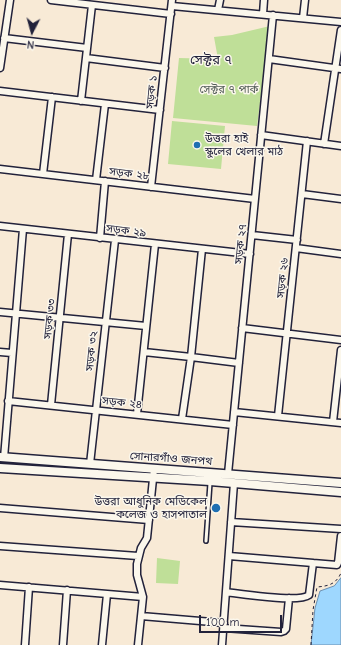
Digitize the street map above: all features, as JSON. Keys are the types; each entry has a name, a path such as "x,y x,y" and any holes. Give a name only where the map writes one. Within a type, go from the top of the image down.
{"main road":[{"name":"সোনারগাঁও জনপথ","path":"2,458 341,483"},
{"name":"সোনারগাঁও জনপথ","path":"0,468 210,481 341,492"}],"street":[{"path":"0,68 10,0"},
{"path":"51,0 171,14"},
{"path":"218,10 220,0"},
{"path":"263,14 264,0"},
{"path":"303,18 305,0"},
{"path":"172,3 218,10 341,22"},
{"name":"সড়ক ১","path":"151,187 172,3"},
{"path":"81,101 92,5"},
{"name":"সড়ক ২৭","path":"228,474 273,15"},
{"path":"324,144 338,68 341,30"},
{"path":"4,38 87,48"},
{"path":"86,58 165,68"},
{"path":"269,58 338,68"},
{"path":"0,91 160,110"},
{"path":"43,174 52,97"},
{"path":"96,180 105,104"},
{"path":"261,135 341,146"},
{"name":"সড়ক ২৬","path":"278,416 307,141"},
{"name":"সড়ক ২৮","path":"0,169 255,199"},
{"path":"100,238 105,181"},
{"path":"302,194 341,199"},
{"name":"সড়ক ২৯","path":"0,226 250,254"},
{"path":"2,458 7,422 23,229"},
{"name":"সড়ক ৩৩","path":"51,405 68,234"},
{"path":"252,235 297,240"},
{"name":"সড়ক ৩২","path":"90,464 115,240"},
{"path":"137,414 155,244"},
{"path":"296,248 341,254"},
{"path":"182,419 191,357 202,249"},
{"path":"0,312 146,326"},
{"path":"242,328 341,340"},
{"path":"332,422 341,350"},
{"path":"0,352 12,353"},
{"path":"144,352 239,363"},
{"name":"সড়ক ২৪","path":"8,401 233,425"},
{"path":"234,412 341,423"},
{"path":"0,421 7,422"},
{"path":"138,645 143,597 137,575 138,556 147,538 154,469"},
{"path":"222,645 234,483"},
{"path":"0,508 149,520"},
{"path":"231,522 341,529"},
{"path":"229,556 338,565 341,536"},
{"path":"0,546 138,556"},
{"path":"226,592 289,598 307,597 309,595 313,563"},
{"path":"0,585 143,597"},
{"path":"25,645 29,587"},
{"path":"63,645 67,590"},
{"path":"102,645 107,594"},
{"path":"141,616 274,632 284,631 286,629 289,598"}],"lane":[{"path":"206,540 210,481"}],"path":[{"path":"311,645 313,610 318,587 330,586 336,582 341,573"}],"green space":[{"name":"সেক্টর ৭ পার্ক","path":"270,26 257,126 173,118 179,58 218,59 214,37 232,35"},
{"name":"উত্তরা হাই স্কুলের খেলার মাঠ","path":"172,121 225,126 221,169 168,164"},
{"path":"157,558 180,561 178,584 156,583"}],"water":[{"path":"341,578 341,645 311,645 315,608 320,591 334,586"}],"place":[{"name":"উত্তরা হাই স্কুলের খেলার মাঠ","path":"197,145"},
{"name":"উত্তরা আধুনিক মেডিকেল কলেজ ও হাসপাতাল","path":"216,508"}],"district":[{"name":"সেক্টর ৭","path":"211,60"}]}
